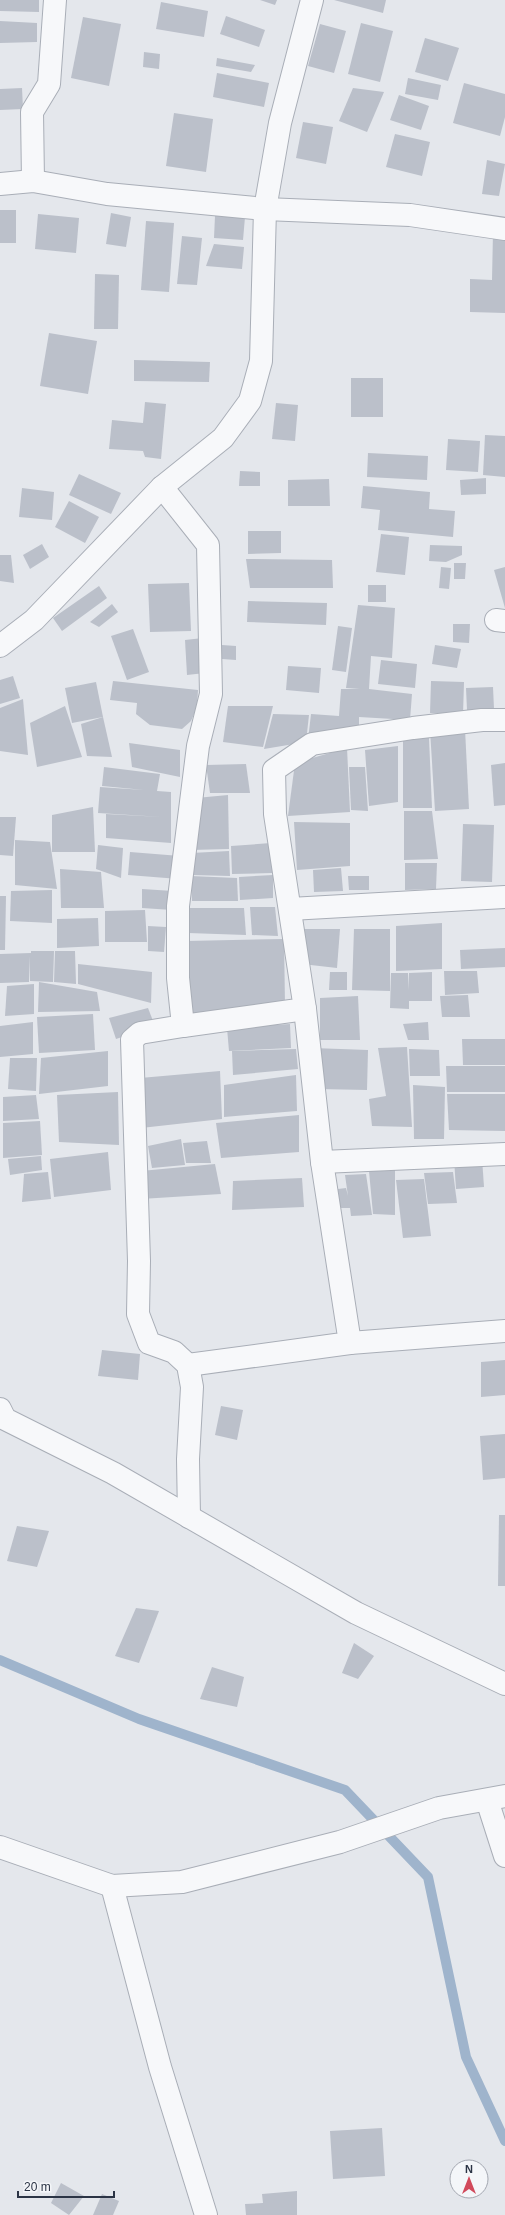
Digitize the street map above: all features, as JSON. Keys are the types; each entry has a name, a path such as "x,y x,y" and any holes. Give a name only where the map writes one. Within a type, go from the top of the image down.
{"street":[{"path":"33,181 32,112 49,84 56,0"},
{"path":"0,646 34,620 162,487 223,438 250,401 260,361 264,209 280,123 312,0"},
{"path":"0,184 33,181 107,194 264,209 410,215 505,229"},
{"path":"162,487 208,545 211,694 198,746 178,906 178,978 184,1026"},
{"path":"350,1343 322,1162 305,1010 275,814 274,770 312,744 413,728 505,720"},
{"path":"290,909 505,897"},
{"path":"189,1517 188,1459 192,1387 188,1365 174,1352 149,1343 138,1314 139,1261 132,1040 140,1033 305,1010"},
{"path":"322,1162 505,1154"},
{"path":"188,1365 350,1343 505,1331"},
{"path":"0,1409 5,1419 113,1473 356,1613 505,1684"},
{"path":"0,1847 112,1886 182,1882 340,1842 439,1808 496,1798 505,1856"},
{"path":"112,1886 160,2067 206,2215"}],"building":[{"path":"0,0 39,0 39,12 0,11"},
{"path":"260,0 277,0 275,5"},
{"path":"334,0 386,0 383,13"},
{"path":"161,2 208,11 204,37 156,29"},
{"path":"226,16 265,30 259,47 220,34"},
{"path":"83,17 121,24 109,86 71,78"},
{"path":"0,21 37,23 37,42 0,43"},
{"path":"361,23 393,31 380,82 348,74"},
{"path":"320,24 346,31 334,73 308,66"},
{"path":"425,38 459,48 448,81 415,72"},
{"path":"144,52 160,54 159,69 143,67"},
{"path":"217,58 255,65 251,72 216,66"},
{"path":"217,73 269,83 264,107 213,97"},
{"path":"408,78 441,85 438,100 405,94"},
{"path":"464,83 505,94 505,117 500,136 453,123"},
{"path":"22,88 23,109 0,110 0,89"},
{"path":"353,88 384,92 367,132 339,121"},
{"path":"399,95 429,106 421,130 390,120"},
{"path":"174,113 213,119 206,172 166,166"},
{"path":"303,122 333,127 326,164 296,158"},
{"path":"395,134 430,142 422,176 386,167"},
{"path":"487,160 505,164 499,196 482,194"},
{"path":"0,210 16,210 16,243 0,243"},
{"path":"111,213 131,217 126,247 106,244"},
{"path":"38,214 79,218 76,253 35,249"},
{"path":"215,216 245,217 243,240 214,238"},
{"path":"146,221 174,223 169,292 141,290"},
{"path":"493,232 505,233 505,313 470,312 470,279 492,280"},
{"path":"182,236 202,238 197,285 177,284"},
{"path":"214,244 244,247 242,269 206,266"},
{"path":"95,274 119,275 118,329 94,329"},
{"path":"49,333 97,341 88,394 40,386"},
{"path":"134,360 210,362 209,382 134,381"},
{"path":"351,378 383,378 383,417 351,417"},
{"path":"145,402 166,404 161,459 145,457 143,451 109,449 112,420 143,423"},
{"path":"276,403 298,405 295,441 272,439"},
{"path":"485,435 505,436 505,477 483,475"},
{"path":"448,439 480,441 478,472 446,470"},
{"path":"368,453 428,456 427,480 367,477"},
{"path":"240,471 260,472 260,486 239,486"},
{"path":"79,474 121,493 111,514 69,495"},
{"path":"486,478 486,494 461,495 460,480"},
{"path":"329,479 330,506 288,506 288,480"},
{"path":"363,486 430,492 429,509 455,511 453,537 378,530 380,510 361,508"},
{"path":"22,488 54,492 52,520 19,517"},
{"path":"69,501 99,517 85,543 55,527"},
{"path":"248,531 281,531 281,553 248,554"},
{"path":"381,534 409,537 405,575 376,572"},
{"path":"42,544 49,557 30,569 23,555"},
{"path":"430,545 462,546 462,555 446,562 429,561"},
{"path":"0,555 11,555 14,583 0,581"},
{"path":"246,559 332,560 333,588 250,588"},
{"path":"454,563 466,563 465,579 454,579"},
{"path":"441,567 451,568 449,589 439,588"},
{"path":"505,567 505,608 494,570"},
{"path":"189,583 191,631 150,632 148,584"},
{"path":"368,585 386,585 386,602 368,602"},
{"path":"99,586 107,598 62,631 53,618"},
{"path":"248,601 327,603 326,625 247,622"},
{"path":"112,604 118,612 99,627 90,622"},
{"path":"358,605 395,608 392,658 371,656 369,689 412,694 410,720 359,717 359,737 308,740 311,714 339,716 341,689 360,689 346,688"},
{"path":"453,624 470,624 469,643 453,642"},
{"path":"338,626 352,628 346,672 332,670"},
{"path":"133,629 149,672 127,680 111,636"},
{"path":"203,638 205,673 187,675 185,640"},
{"path":"222,645 236,646 236,660 222,659"},
{"path":"435,645 461,649 457,668 432,664"},
{"path":"381,660 417,664 415,688 378,684"},
{"path":"288,666 321,668 319,693 286,690"},
{"path":"13,676 20,698 0,704 0,680"},
{"path":"113,681 198,690 197,707 191,721 182,729 150,725 136,714 137,703 110,700"},
{"path":"431,681 464,682 463,714 430,713"},
{"path":"96,682 103,717 72,723 65,688"},
{"path":"493,687 494,709 467,710 466,688"},
{"path":"23,699 28,755 0,751 0,708"},
{"path":"65,706 82,757 37,767 30,723"},
{"path":"228,706 273,706 263,747 223,742"},
{"path":"273,714 309,715 306,742 264,749"},
{"path":"103,717 112,757 87,756 81,724"},
{"path":"465,729 469,809 435,811 430,730"},
{"path":"429,738 432,808 403,808 403,739"},
{"path":"129,743 180,750 180,777 132,767"},
{"path":"398,746 398,802 369,806 365,750"},
{"path":"347,748 350,812 288,816 295,763"},
{"path":"505,763 505,805 494,806 491,765"},
{"path":"246,764 250,793 210,793 206,765"},
{"path":"104,767 160,774 157,791 171,792 171,843 106,838 106,814 162,817 98,813 100,787 144,790 102,786"},
{"path":"349,767 365,767 368,811 351,810"},
{"path":"228,795 229,849 191,850 196,798"},
{"path":"93,807 95,852 52,852 52,815"},
{"path":"404,811 432,811 438,859 404,860"},
{"path":"0,817 16,817 13,856 0,855"},
{"path":"294,822 350,823 350,866 297,870"},
{"path":"463,824 494,825 492,882 461,881"},
{"path":"15,840 50,842 57,889 15,885"},
{"path":"271,843 272,873 232,874 231,846"},
{"path":"98,845 123,848 121,878 96,869"},
{"path":"229,851 230,876 192,875 191,853"},
{"path":"130,852 180,856 179,879 128,875"},
{"path":"405,863 437,863 436,889 405,890"},
{"path":"341,868 343,891 314,892 313,870"},
{"path":"60,869 101,872 104,908 61,908"},
{"path":"273,875 273,898 240,900 239,877"},
{"path":"191,876 237,878 238,901 192,901"},
{"path":"348,876 369,876 369,890 349,890"},
{"path":"142,889 173,891 172,910 142,908"},
{"path":"52,890 52,923 10,921 11,891"},
{"path":"0,896 6,896 5,950 0,950"},
{"path":"250,907 275,907 278,936 252,935"},
{"path":"186,908 244,908 246,935 188,933"},
{"path":"145,910 147,942 105,942 105,911"},
{"path":"98,918 99,946 57,948 57,919"},
{"path":"442,923 442,969 396,971 396,926"},
{"path":"148,926 166,927 164,952 148,951"},
{"path":"302,929 340,929 337,968 302,964"},
{"path":"354,929 390,929 390,991 352,990"},
{"path":"284,939 285,1006 192,1016 186,941"},
{"path":"505,948 505,967 461,969 460,950"},
{"path":"31,951 54,951 53,982 30,981 30,956 29,982 0,983 0,954 31,953"},
{"path":"55,951 75,951 76,984 54,982"},
{"path":"78,964 152,972 151,1003 78,984"},
{"path":"444,971 477,971 479,993 445,995"},
{"path":"330,972 347,972 347,990 329,990"},
{"path":"432,972 432,1001 409,1001 409,1009 390,1008 391,973 408,973 409,990 409,973"},
{"path":"39,982 97,992 100,1011 38,1012"},
{"path":"34,984 34,1014 5,1016 7,986"},
{"path":"468,995 470,1017 442,1017 440,996"},
{"path":"358,996 360,1040 320,1040 320,998"},
{"path":"148,1008 155,1026 116,1039 109,1018"},
{"path":"93,1014 95,1050 39,1053 37,1017"},
{"path":"33,1022 33,1054 0,1057 0,1026"},
{"path":"428,1022 429,1040 408,1040 403,1024"},
{"path":"290,1024 291,1048 229,1051 227,1028"},
{"path":"462,1039 505,1039 505,1065 463,1065"},
{"path":"407,1047 412,1127 372,1126 369,1099 386,1096 378,1048"},
{"path":"313,1048 368,1050 367,1090 318,1089"},
{"path":"296,1049 298,1069 233,1075 232,1051"},
{"path":"409,1049 439,1050 440,1076 410,1076"},
{"path":"108,1051 108,1086 39,1094 41,1058"},
{"path":"10,1058 37,1058 36,1091 8,1089"},
{"path":"446,1066 505,1066 505,1092 447,1092"},
{"path":"220,1071 222,1119 141,1128 140,1078"},
{"path":"296,1075 297,1111 224,1117 224,1085"},
{"path":"413,1085 445,1087 444,1139 414,1139"},
{"path":"118,1092 119,1145 59,1142 57,1095"},
{"path":"447,1094 505,1094 505,1131 449,1130"},
{"path":"36,1095 39,1119 3,1121 3,1097"},
{"path":"299,1115 299,1152 221,1158 216,1123"},
{"path":"40,1121 42,1155 3,1158 3,1123"},
{"path":"181,1139 185,1165 152,1168 148,1146"},
{"path":"207,1141 211,1163 186,1163 183,1143"},
{"path":"108,1152 111,1190 54,1197 50,1159"},
{"path":"41,1156 42,1170 10,1175 8,1159"},
{"path":"482,1158 484,1187 456,1189 454,1159"},
{"path":"215,1164 221,1194 141,1199 141,1171"},
{"path":"395,1170 395,1215 373,1214 369,1171"},
{"path":"48,1172 51,1199 22,1202 24,1174"},
{"path":"453,1172 457,1203 428,1204 424,1173"},
{"path":"366,1174 372,1215 351,1216 350,1208 333,1208 330,1190 346,1188 348,1196 345,1175"},
{"path":"302,1178 304,1207 232,1210 233,1181"},
{"path":"424,1179 431,1236 403,1238 396,1180"},
{"path":"102,1350 140,1354 138,1380 98,1376"},
{"path":"505,1360 505,1395 481,1397 481,1362"},
{"path":"221,1406 243,1410 237,1440 215,1435"},
{"path":"505,1434 505,1478 483,1480 480,1436"},
{"path":"499,1515 505,1515 505,1586 498,1586"},
{"path":"17,1526 49,1531 37,1567 7,1561"},
{"path":"136,1608 159,1611 139,1663 115,1656"},
{"path":"354,1643 374,1656 358,1679 342,1673"},
{"path":"212,1667 244,1677 237,1707 200,1699"},
{"path":"382,2128 385,2176 333,2179 330,2131"},
{"path":"61,2183 84,2196 69,2215 51,2203"},
{"path":"297,2191 297,2215 246,2215 245,2204 263,2203 262,2194"},
{"path":"102,2194 119,2201 113,2215 93,2215"}],"waterway":[{"path":"0,1660 139,1719 345,1790 428,1877 466,2057 505,2141"}]}
